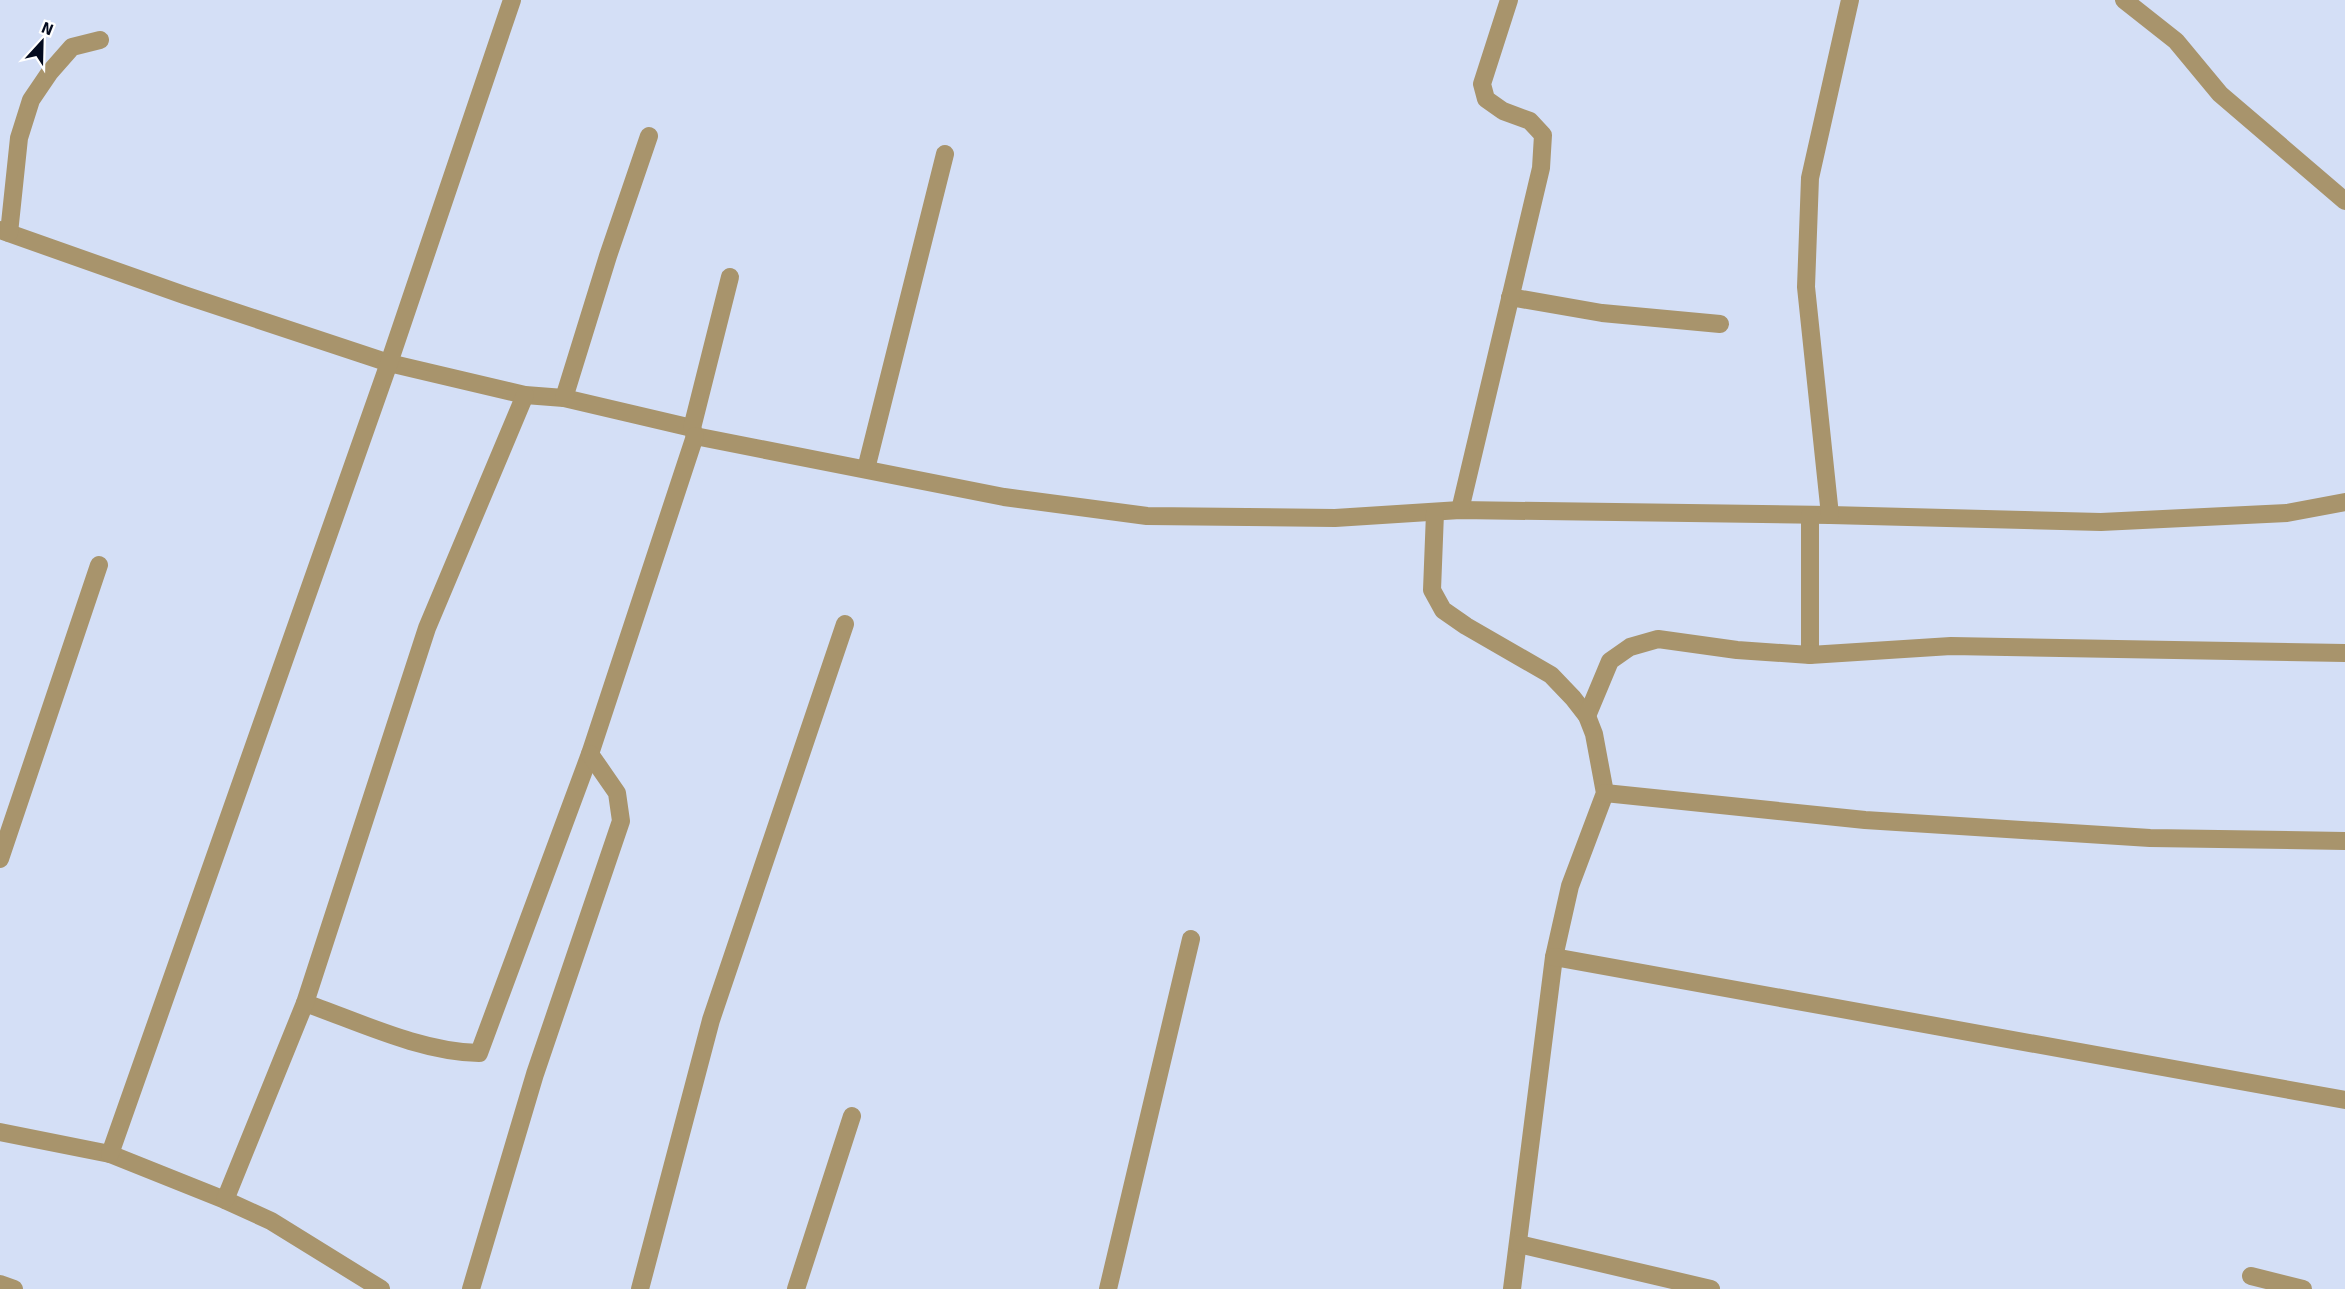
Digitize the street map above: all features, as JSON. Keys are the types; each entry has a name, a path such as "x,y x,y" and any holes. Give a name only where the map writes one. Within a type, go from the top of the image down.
{"street":[{"path":"110,1154 389,363 512,0"},
{"path":"1460,510 1541,168 1543,135 1530,121 1503,111 1486,99 1482,84 1509,0"},
{"path":"1830,515 1806,287 1810,178 1850,0"},
{"path":"2124,0 2176,41 2220,94 2345,201"},
{"path":"100,40 72,47 50,72 31,100 19,138 5,232 184,295 389,363 525,395 564,398 694,432 866,469 1004,497 1147,516 1335,518 1460,510 1830,515 2101,522 2287,513 2345,502"},
{"path":"564,398 608,256 649,136"},
{"path":"866,469 945,154"},
{"path":"305,1003 414,1042 457,1053 479,1053 590,754 694,432 730,277"},
{"path":"1510,297 1602,313 1720,324"},
{"path":"225,1200 305,1003 427,628 525,395"},
{"path":"1435,513 1432,590 1443,610 1466,626 1551,675 1587,716 1594,734 1605,793 1570,886 1554,957 1512,1289"},
{"path":"1810,515 1810,655"},
{"path":"0,859 99,565"},
{"path":"640,1289 711,1020 845,624"},
{"path":"1587,716 1610,661 1630,647 1658,639 1737,650 1810,655 1951,646 2345,653"},
{"path":"471,1289 535,1074 621,821 617,793 590,754"},
{"path":"1605,793 1865,820 2150,837 2345,841"},
{"path":"1108,1289 1191,939"},
{"path":"1554,957 2345,1100"},
{"path":"796,1289 852,1116"},
{"path":"0,1132 110,1154 225,1200 271,1221 381,1289"},
{"path":"1519,1244 1711,1289"},
{"path":"2251,1276 2303,1289"},
{"path":"0,1284 14,1289"}]}
